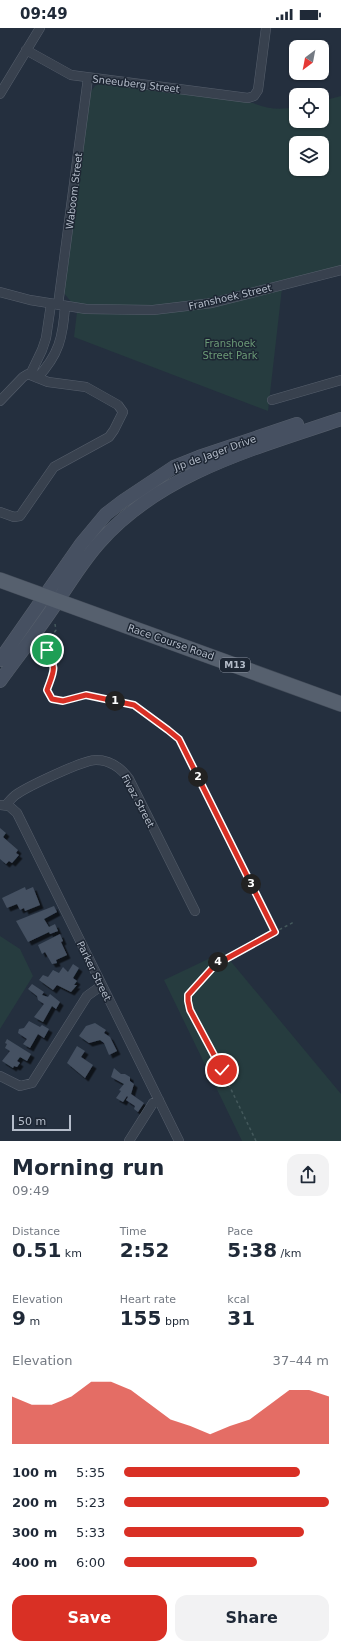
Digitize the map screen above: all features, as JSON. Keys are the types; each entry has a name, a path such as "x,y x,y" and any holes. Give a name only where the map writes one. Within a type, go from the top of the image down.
{"main road":[{"name":"Jip de Jager Drive","path":"51,599 77,550 106,514 153,480 174,467 199,457 341,410"},
{"name":"Jip de Jager Drive","path":"51,599 106,536 135,510 169,487 209,467 251,450 341,419"},
{"name":"Race Course Road","path":"0,580 214,656 341,704"},
{"path":"0,660 51,599"},
{"path":"0,681 51,599"}],"street":[{"path":"0,94 40,28"},
{"name":"Sneeuberg Street","path":"26,50 65,73 88,78 252,97 258,90 266,28"},
{"name":"Waboom Street","path":"58,305 88,78"},
{"name":"Franshoek Street","path":"0,292 58,305 131,311 186,307 236,298 341,270"},
{"path":"34,376 46,369 58,350 58,305"},
{"path":"34,376 58,305"},
{"path":"0,401 23,376 34,376 48,382 86,387 118,405 123,414 112,433 106,439 54,467 20,516 14,517 0,512"},
{"path":"272,400 341,380"},
{"name":"Fivaz Street","path":"3,805 16,795 84,762 101,760 117,766 129,779 195,911"},
{"name":"Parker Street","path":"3,805 12,808 17,814 179,1141"},
{"path":"0,1076 20,1086 32,1083 87,996 101,986"},
{"path":"129,1141 153,1103 159,1100"}],"path":[{"path":"53,622 56,626 56,630 46,648 55,667 54,675 47,690 49,696 60,701 86,695 134,705 179,739 275,932"},
{"path":"256,1141 212,1050 193,1016 188,999 192,989 213,966 294,922"}],"green space":[{"path":"102,83 253,103 264,107 289,108 289,128 329,128 329,99 341,96 341,266 199,301 160,306 94,305 72,303 64,293 90,93 95,86"},
{"name":"Franshoek Street Park","path":"282,288 268,411 74,337 77,312 131,314 181,311 230,302"},
{"path":"0,936 20,949 33,976 0,1029"},
{"path":"223,952 341,1094 341,1141 242,1141 164,980"}],"building":[{"path":"0,828 6,833 3,837 18,850 16,853 19,855 12,863 9,861 6,864 0,859"},
{"path":"25,887 26,890 33,887 40,905 25,911 24,908 20,910 17,904 7,908 2,898"},
{"path":"54,906 57,912 44,919 49,927 55,924 58,931 50,934 49,932 28,942 16,921"},
{"path":"60,934 63,941 61,942 67,955 56,960 57,963 52,964 45,952 42,954 38,945"},
{"path":"73,964 79,968 73,978 77,981 74,985 77,985 71,992 57,985 53,990 39,980 43,975 48,977 53,970 59,973 63,967 68,972"},
{"path":"32,984 44,992 42,995 48,997 50,994 60,1002 56,1009 52,1006 43,1022 34,1017 44,1004 28,989"},
{"path":"29,1021 40,1027 42,1025 49,1029 44,1038 38,1034 30,1048 23,1044 27,1039 18,1033 19,1029 24,1028"},
{"path":"95,1023 106,1030 104,1033 110,1037 117,1051 109,1055 104,1043 100,1040 89,1043 79,1036 86,1026"},
{"path":"7,1039 31,1054 27,1061 20,1057 17,1061 20,1063 17,1067 14,1066 13,1068 2,1061 10,1051 5,1048"},
{"path":"77,1046 85,1051 81,1057 93,1065 85,1078 67,1063"},
{"path":"114,1068 121,1074 125,1074 130,1077 130,1081 134,1084 131,1094 144,1103 138,1112 134,1109 135,1106 126,1100 128,1097 127,1096 123,1102 116,1098 121,1091 119,1090 124,1084 111,1077"}],"route":[{"path":"47,650 55,667 54,675 47,690 52,699 63,701 79,695 86,695 134,705 143,710 179,739 275,932 215,965 188,995 190,1010 222,1070"}]}
